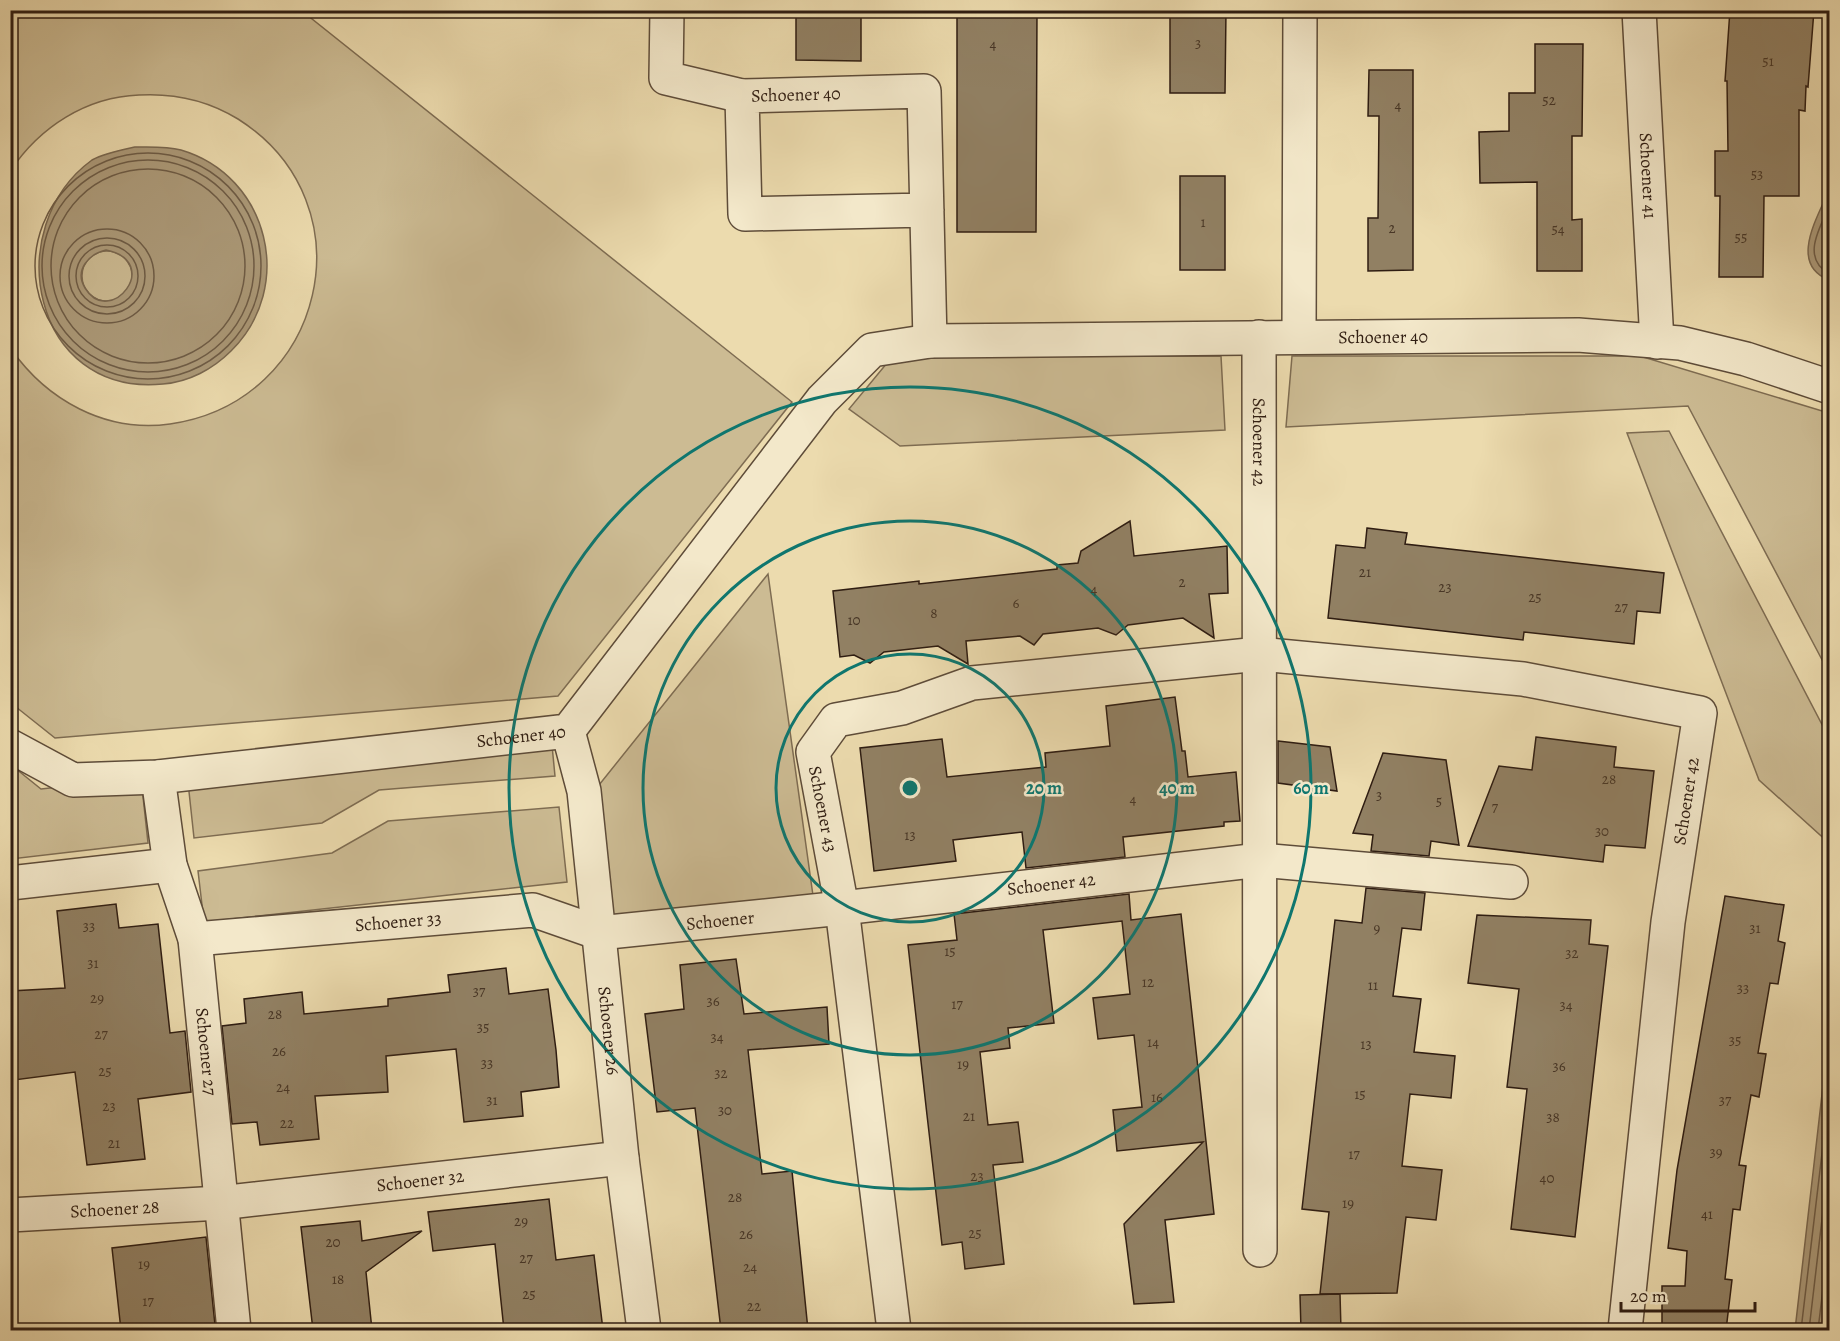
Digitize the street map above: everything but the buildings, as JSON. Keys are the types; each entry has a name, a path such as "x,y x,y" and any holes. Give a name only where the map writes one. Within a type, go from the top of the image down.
{"street":[{"path":"667,10 666,78 742,96"},
{"path":"1299,337 1300,10"},
{"name":"Schoener 41","path":"1640,10 1657,342"},
{"name":"Schoener 40","path":"927,210 745,214 742,96 924,91 927,210 930,341"},
{"name":"Schoener 40","path":"10,746 73,780 158,777 568,731 822,400 872,350 930,341 1578,335 1680,344 1746,359 1830,387"},
{"name":"Schoener 42","path":"1259,337 1260,1250"},
{"name":"Schoener 42","path":"1259,654 1523,679 1700,713 1668,922 1625,1330"},
{"name":"Schoener 43","path":"894,1330 842,908 813,752 836,720 902,708 972,684 1259,654"},
{"name":"Schoener 26","path":"568,731 584,791 622,1158 644,1330"},
{"name":"Schoener 27","path":"158,777 170,866 195,939 234,1330"},
{"name":"Schoener 42","path":"842,908 1260,860 1511,882"},
{"path":"10,883 170,866"},
{"name":"Schoener","path":"599,933 842,908"},
{"name":"Schoener 33","path":"195,939 533,910 599,933"},
{"name":"Schoener 32","path":"220,1203 622,1158"},
{"name":"Schoener 28","path":"10,1215 220,1203"}],"shaded area":[{"path":"11,10 302,11 792,402 558,696 55,738 11,703 11,349 42,384 60,398 101,418 146,425 170,424 223,408 265,379 295,340 312,295 316,247 306,199 280,156 238,119 214,107 190,99 165,95 139,95 119,97 83,108 66,117 36,140 11,170"},
{"path":"107,251 125,258 132,276 125,294 107,301 89,294 82,276 89,258"},
{"path":"1221,356 1225,430 900,446 849,409 892,357"},
{"path":"1292,356 1640,356 1829,413 1829,673 1688,406 1286,427"},
{"path":"1669,431 1829,738 1829,843 1759,780 1627,433"},
{"path":"768,574 816,917 616,937 595,790"},
{"path":"551,735 555,776 379,790 322,823 194,838 187,773"},
{"path":"10,764 41,789 141,778 148,843 11,859"},
{"path":"559,807 567,882 204,922 198,871 332,853 388,821"}],"water":[{"path":"135,147 164,147 181,150 211,163 235,183 253,208 263,236 267,266 263,296 251,325 231,351 216,363 200,374 173,383 118,381 83,364 58,337 44,302 39,264 46,225 63,189 92,160","holes":["106,250 123,257 131,267 131,278 127,289 118,297 107,301 95,299 82,281 82,269 85,264 94,255"]},
{"path":"1829,190 1829,280 1817,273 1810,263 1808,252 1813,226"},
{"path":"1829,1033 1829,1330 1795,1330"}]}
